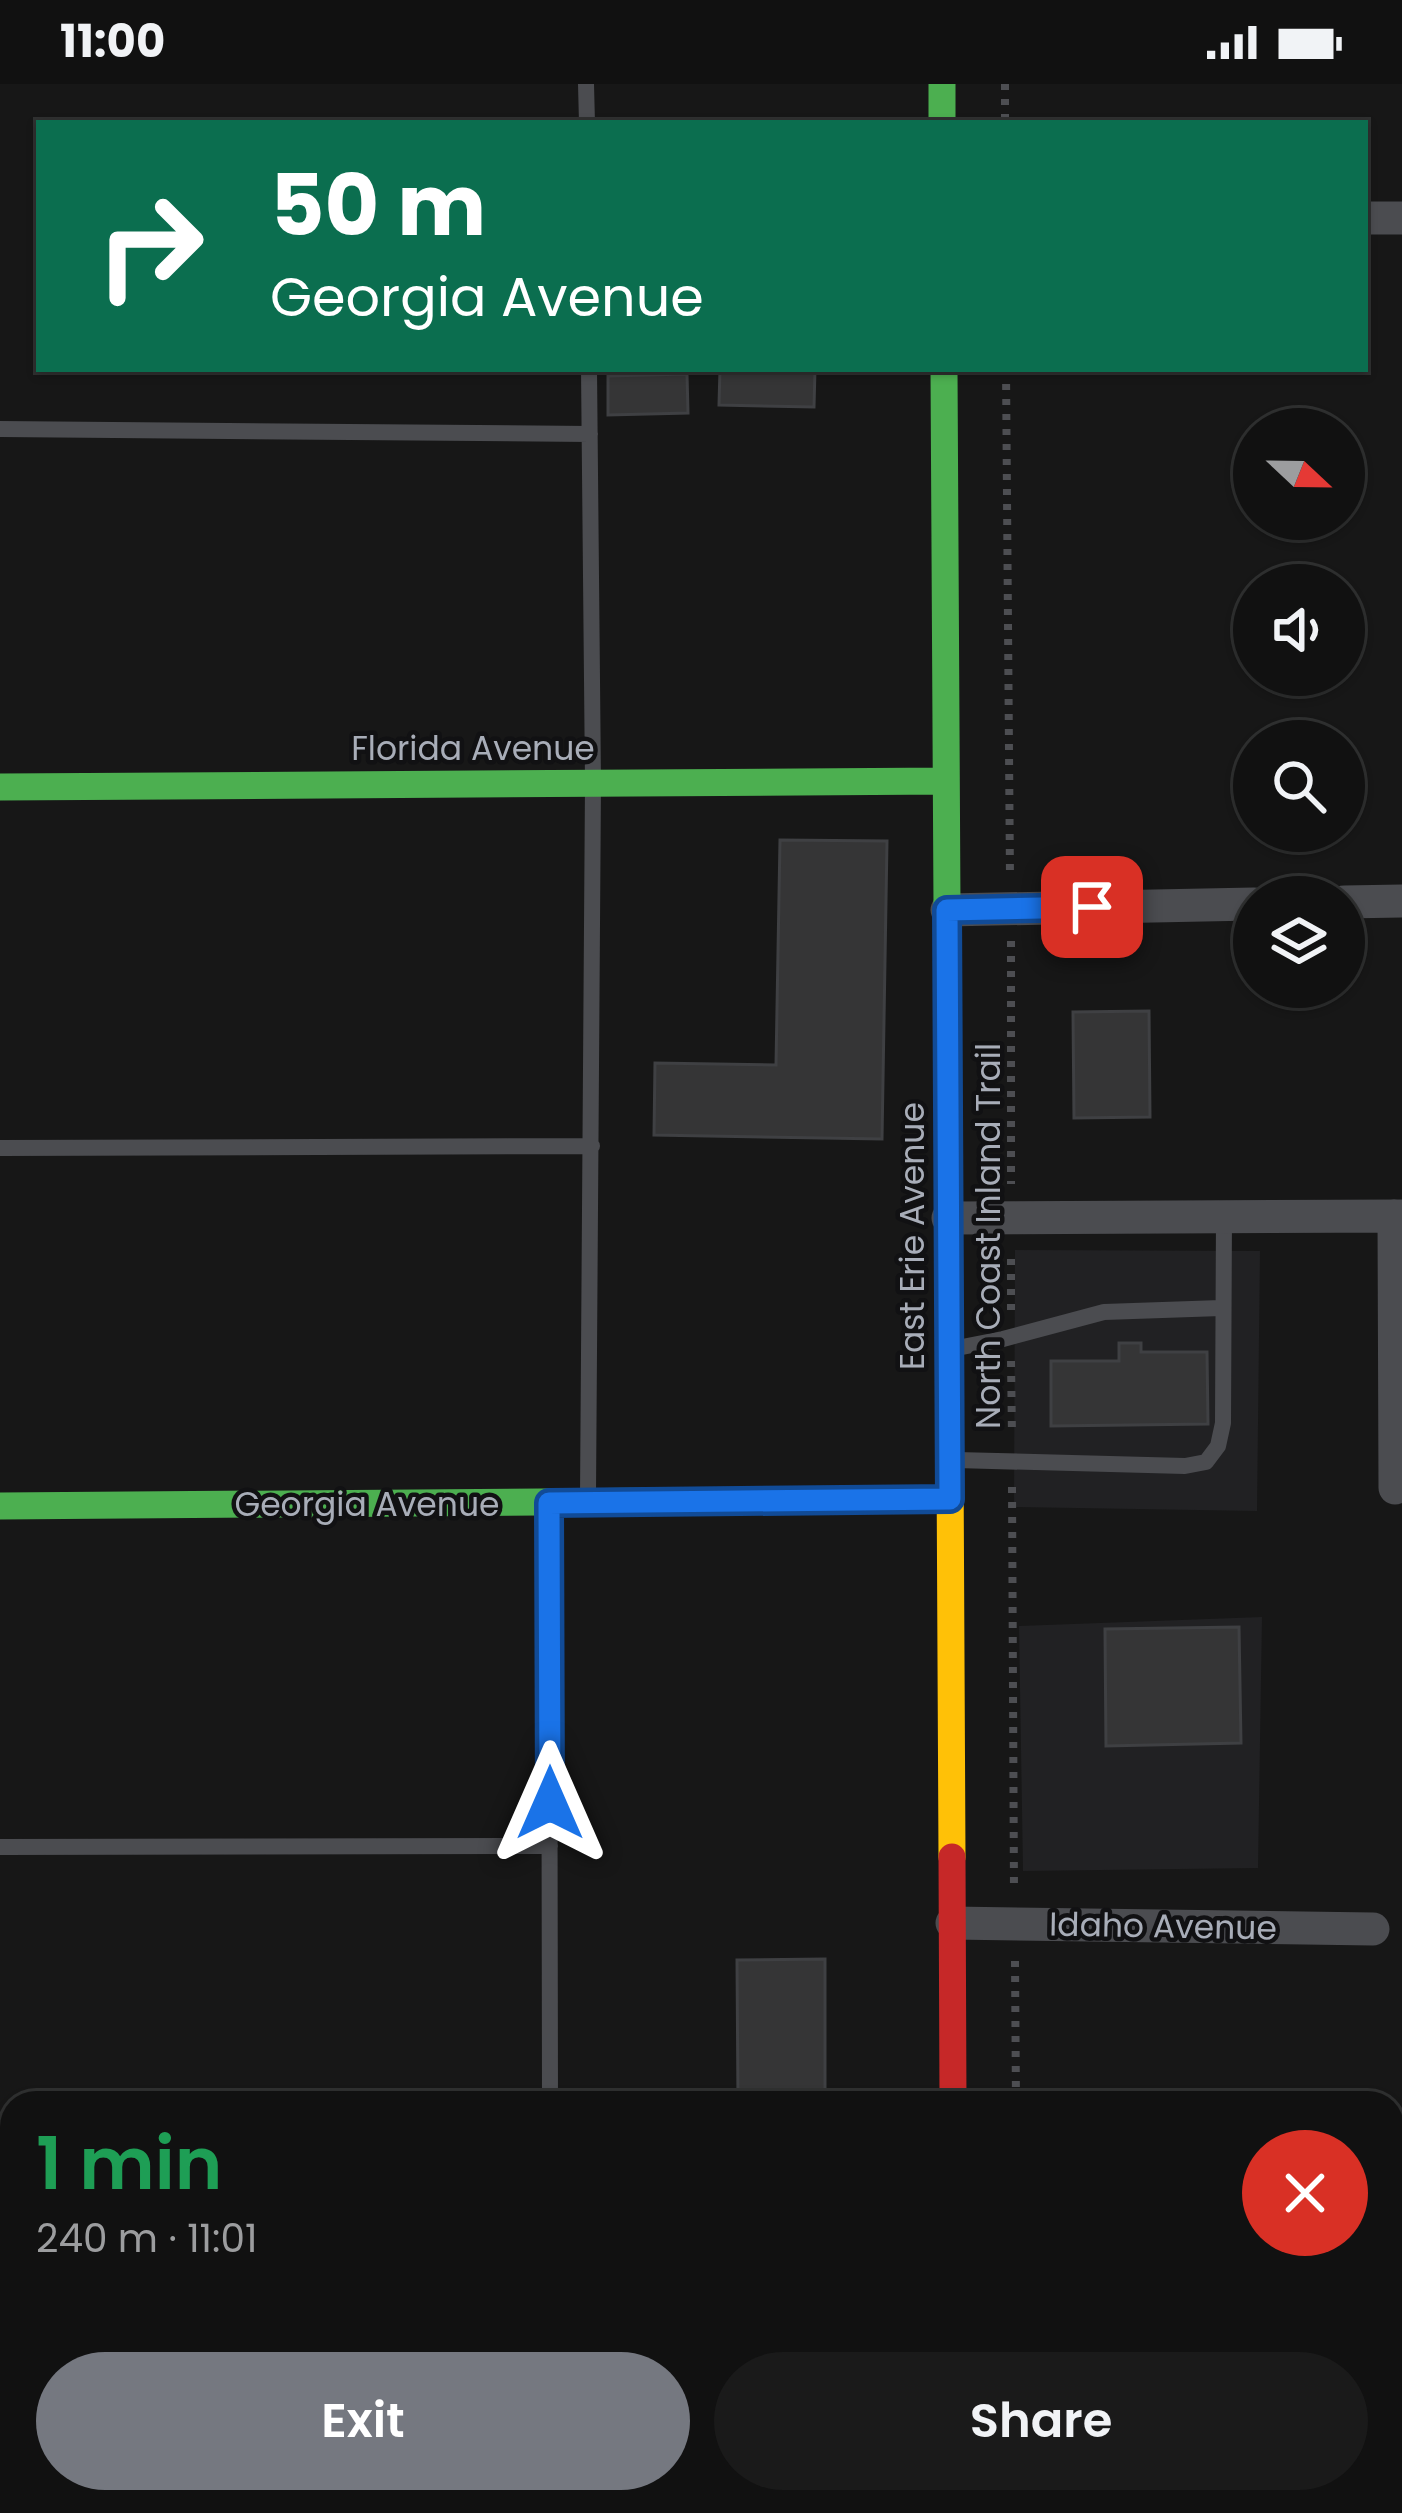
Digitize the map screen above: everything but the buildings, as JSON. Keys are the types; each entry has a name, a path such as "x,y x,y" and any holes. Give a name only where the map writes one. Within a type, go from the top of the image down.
{"street":[{"path":"942,84 942,120"},
{"path":"1368,218 1402,218"},
{"name":"East Erie Avenue","path":"944,372 953,2091"},
{"name":"Florida Avenue","path":"0,787 946,781"},
{"path":"1365,902 1402,901"},
{"path":"947,910 1233,904"},
{"path":"948,1218 1398,1216 1396,1488"},
{"name":"Georgia Avenue","path":"0,1505 950,1499"},
{"name":"Idaho Avenue","path":"952,1923 1373,1929"}],"lane":[{"path":"586,84 587,120"},
{"path":"588,1502 593,783 589,372"},
{"path":"0,429 590,434"},
{"path":"0,1148 592,1146"},
{"path":"950,1460 1185,1466 1206,1462 1218,1446 1223,1423 1223,1216"},
{"path":"949,1349 1104,1312 1221,1308"},
{"path":"549,1503 550,2091"},
{"path":"0,1847 550,1846"}],"path":[{"path":"1005,84 1005,120"},
{"name":"North Coast Inland Trail","path":"1006,372 1016,2091"}],"shaded area":[{"path":"1015,1250 1260,1251 1257,1511 1014,1507"},
{"path":"1262,1617 1258,1868 1023,1871 1019,1626"}],"traffic: fast":[{"path":"942,84 942,120"},
{"path":"944,372 949,1265"},
{"path":"0,787 946,781"},
{"path":"0,1506 950,1499"}],"traffic: slow":[{"path":"949,1265 952,1857"}],"traffic: jam":[{"path":"952,1857 953,2091"}],"route":[{"path":"550,1803 549,1503 950,1499 947,910 1092,907"}]}
